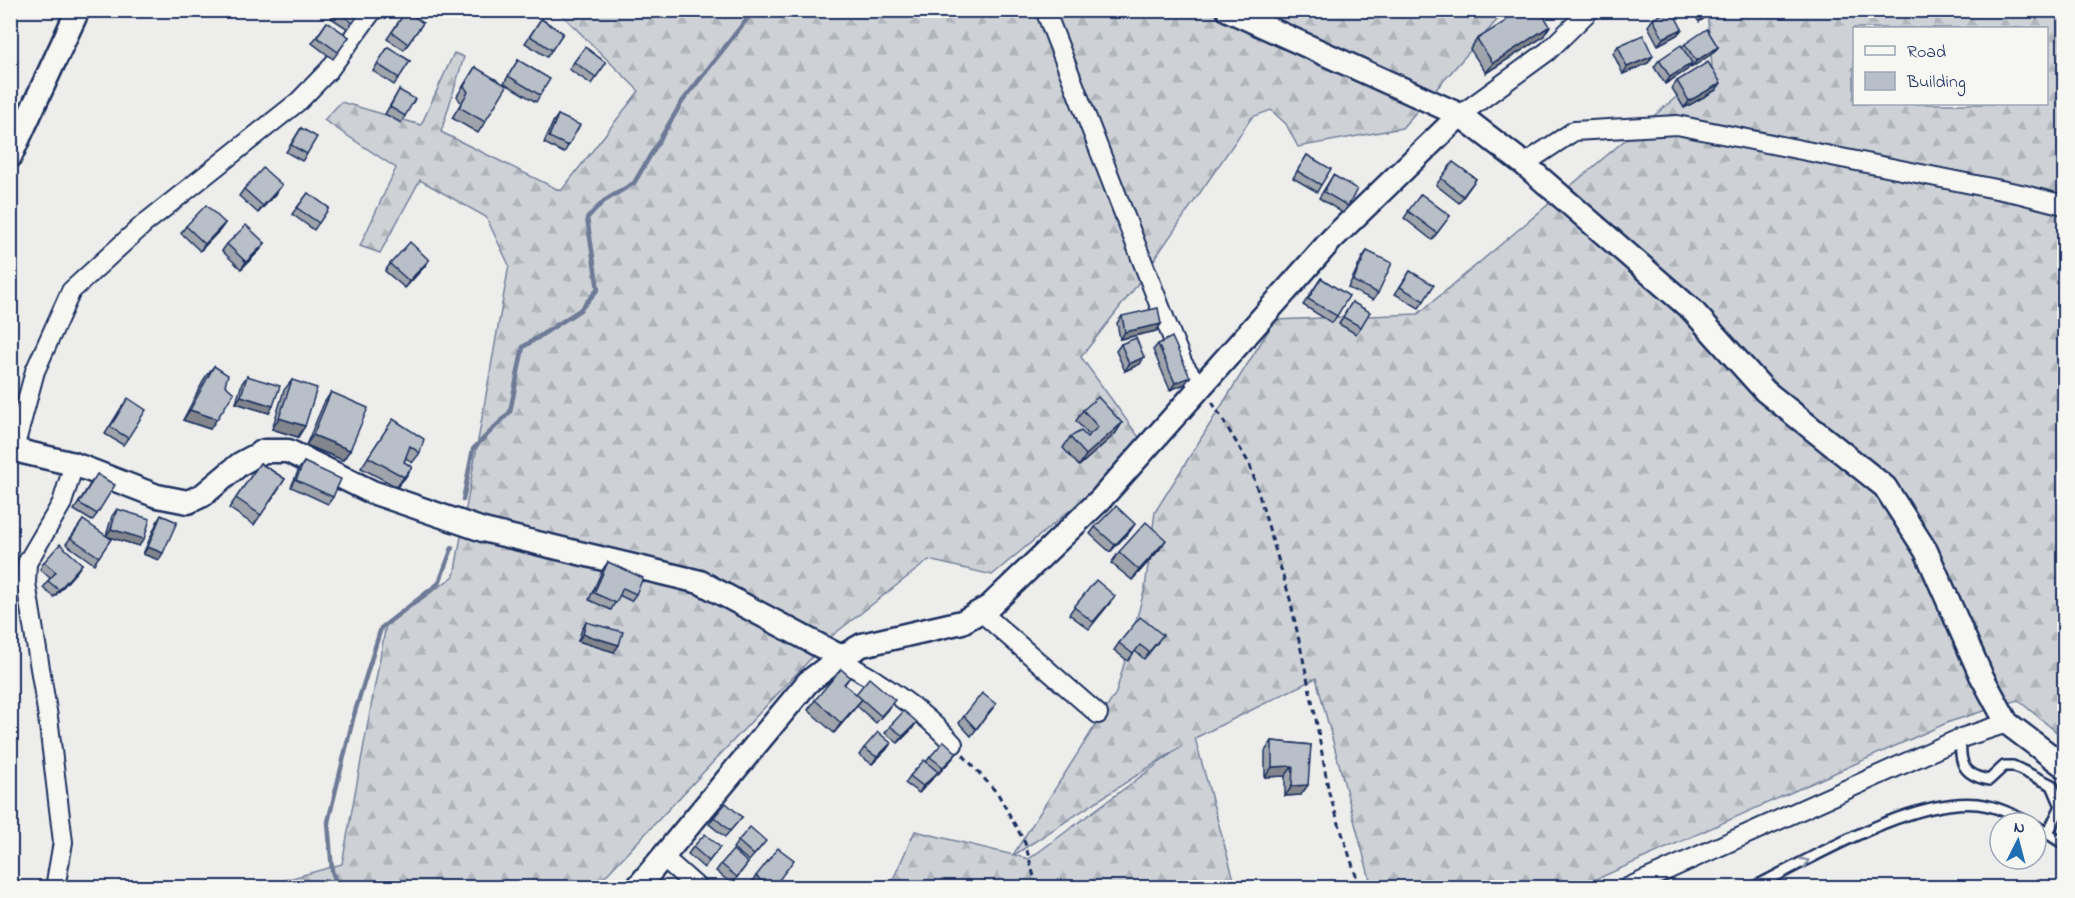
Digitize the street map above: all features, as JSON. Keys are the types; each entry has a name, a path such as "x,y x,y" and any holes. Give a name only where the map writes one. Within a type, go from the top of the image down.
{"street":[{"path":"10,157 78,10"},
{"path":"373,10 329,70 299,100 144,224 71,291 35,371 12,449 74,464 157,496 188,502 203,495 240,464 264,452 288,451 372,492 483,530 700,582 842,657 853,669 874,680 932,721 953,744"},
{"path":"1045,10 1167,327 1183,364 1193,378"},
{"path":"1228,10 1460,116 1524,164 1694,311 1766,391 1885,487 1926,551 1982,675 2007,723 2064,766"},
{"path":"637,888 808,682 862,645 962,622 981,612 1027,573 1100,500 1332,239 1460,116 1548,51 1590,10"},
{"path":"1524,164 1574,131 1677,124 2010,191 2064,205"},
{"path":"55,888 63,842 48,717 26,583 27,563 62,503 74,464"},
{"path":"981,612 1098,714"},
{"path":"1627,888 1961,738 2007,723"},
{"path":"663,857 698,888"}],"lane":[{"path":"1961,738 1960,754 1963,766 1974,777 1989,780 2004,766 2013,766 2052,785 2061,806 2048,833 2064,844"},
{"path":"1752,888 1893,820 1927,808 1950,804 1980,804 1998,811"}],"path":[{"path":"1193,378 1220,411 1250,465 1290,599 1315,714 1329,793 1360,888"},
{"path":"953,744 998,794 1025,843 1037,888"}],"green space":[{"path":"558,11 1505,11 1402,128 1298,147 1286,124 1271,110 1252,117 1134,289 1081,357 1146,447 992,575 929,560 833,635 595,887 257,888 342,864 386,625 454,576 509,265 486,217 420,180 380,253 360,246 396,168 324,120 341,102 421,125 454,53 464,57 441,132 561,191 639,91"},
{"path":"1707,11 2064,11 2064,731 2060,735 2018,700 1949,722 1579,887 1372,887 1316,678 1195,738 1236,887 889,888 915,831 1013,855 1116,693 1145,588 1155,512 1275,320 1418,314 1712,67","holes":["1182,746 1029,859 1014,855"]}],"building":[{"path":"336,10 361,10 353,23"},
{"path":"1513,10 1540,10 1550,26 1493,63 1477,39 1506,21"},
{"path":"1670,10 1682,29 1663,38 1653,19"},
{"path":"1700,10 1711,10 1704,15"},
{"path":"406,11 423,23 408,44 392,32"},
{"path":"541,19 563,33 552,50 530,36"},
{"path":"327,22 349,37 338,52 317,37"},
{"path":"1707,29 1718,47 1696,61 1685,44"},
{"path":"1643,35 1653,56 1627,67 1618,46"},
{"path":"1681,45 1692,63 1670,77 1659,60"},
{"path":"388,47 410,61 399,78 377,64"},
{"path":"585,47 606,63 596,77 574,62"},
{"path":"518,60 550,79 540,95 508,76"},
{"path":"1708,62 1721,83 1689,101 1677,81"},
{"path":"475,67 507,86 485,122 459,107 468,92 464,86"},
{"path":"399,90 415,99 405,116 390,107"},
{"path":"558,115 580,125 568,146 549,137"},
{"path":"301,128 317,137 307,154 291,145"},
{"path":"1307,155 1331,169 1321,185 1297,171"},
{"path":"1453,162 1476,179 1463,196 1441,178"},
{"path":"263,168 282,185 263,206 244,189"},
{"path":"1333,175 1357,189 1348,206 1324,192"},
{"path":"308,193 329,208 319,223 297,208"},
{"path":"1421,194 1450,216 1437,233 1408,211"},
{"path":"206,205 225,223 205,244 186,226"},
{"path":"246,225 265,243 246,262 227,244"},
{"path":"410,242 429,260 409,281 390,264"},
{"path":"1367,251 1392,263 1378,293 1353,281"},
{"path":"1410,271 1434,285 1424,301 1400,287"},
{"path":"1321,278 1349,296 1337,316 1308,299"},
{"path":"1352,302 1370,312 1361,327 1343,317"},
{"path":"1158,308 1161,324 1125,332 1122,316"},
{"path":"1172,337 1190,377 1175,383 1158,344"},
{"path":"1136,338 1144,357 1129,364 1121,344"},
{"path":"214,366 228,375 225,385 234,393 217,419 190,410"},
{"path":"247,376 280,386 273,406 241,396"},
{"path":"292,380 317,388 305,426 279,418"},
{"path":"331,392 368,408 350,450 313,435"},
{"path":"1098,397 1122,423 1086,455 1070,437 1081,431 1087,437 1098,427 1083,410"},
{"path":"128,398 146,410 128,438 110,427"},
{"path":"393,419 424,439 420,453 410,446 404,462 412,467 404,477 368,457"},
{"path":"304,462 341,479 333,497 296,480"},
{"path":"260,463 285,479 261,515 236,498"},
{"path":"97,474 115,485 97,514 79,503"},
{"path":"1116,506 1135,524 1115,545 1095,527"},
{"path":"117,509 150,519 144,539 111,529"},
{"path":"161,515 177,522 163,553 148,547"},
{"path":"83,520 111,539 99,557 71,538"},
{"path":"1146,522 1166,540 1139,570 1119,552"},
{"path":"60,544 82,564 59,590 48,581 56,572 44,562"},
{"path":"608,562 643,578 636,594 623,588 616,603 594,593"},
{"path":"1096,580 1115,596 1093,622 1074,607"},
{"path":"1140,617 1163,635 1149,652 1140,645 1133,654 1119,643"},
{"path":"586,622 623,632 619,645 583,634"},
{"path":"841,669 850,677 844,684 862,699 841,723 815,700"},
{"path":"869,678 895,700 881,716 856,694"},
{"path":"982,693 996,704 976,729 964,716"},
{"path":"904,711 917,722 903,736 890,726"},
{"path":"878,732 891,743 877,757 864,748"},
{"path":"944,741 957,753 943,767 930,757"},
{"path":"1272,741 1311,745 1308,785 1292,786 1293,766 1272,767"},
{"path":"924,760 938,772 923,786 910,776"},
{"path":"726,803 742,817 730,831 714,817"},
{"path":"750,827 766,841 754,855 738,841"},
{"path":"705,834 720,847 709,861 693,847"},
{"path":"778,848 794,860 773,888 770,888 756,876"},
{"path":"733,850 748,863 737,877 721,864"}],"waterway":[{"path":"463,500 473,449 510,412 523,347 580,310 598,289 587,218 604,201 634,183 682,102 754,10"},
{"path":"338,888 332,871 328,822 354,715 381,628 439,583 452,548"}]}
